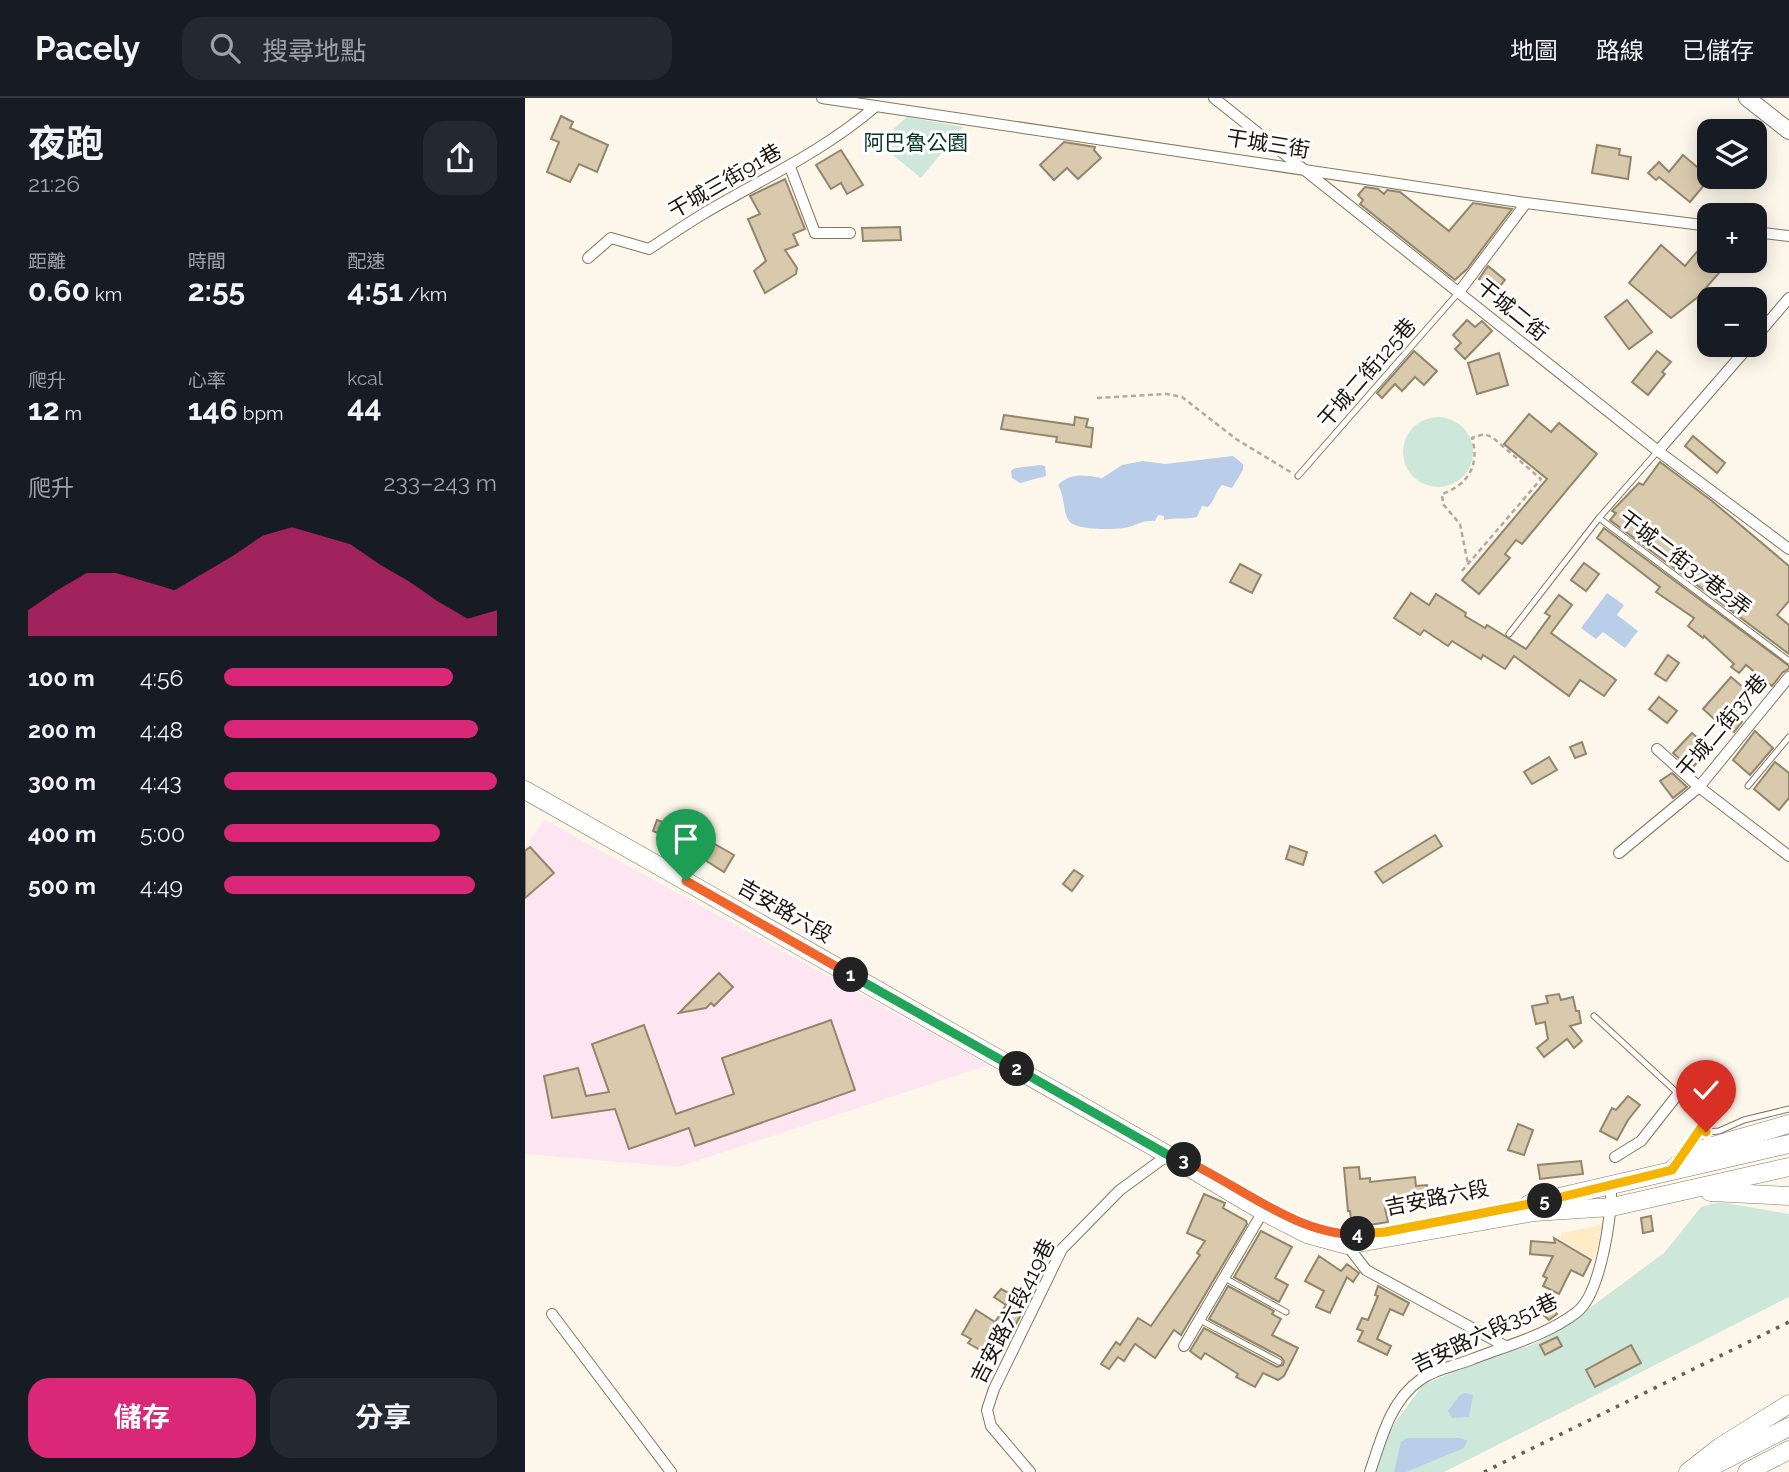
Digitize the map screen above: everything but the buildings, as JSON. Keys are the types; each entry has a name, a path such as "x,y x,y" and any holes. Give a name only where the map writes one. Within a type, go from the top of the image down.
{"main road":[{"name":"吉安路六段","path":"525,790 1307,1234 1347,1240 1534,1212 1612,1207 1789,1167"},
{"path":"1672,1170 1692,1152 1789,1124"},
{"name":"吉安路六段","path":"1347,1240 1727,1160 1789,1144"},
{"path":"1689,1190 1789,1196"},
{"path":"1688,1472 1720,1447 1789,1404"},
{"path":"1701,1472 1789,1427"},
{"path":"1747,1472 1787,1451"}],"street":[{"name":"干城三街","path":"822,98 876,106 890,104 910,110 1526,203 1697,224"},
{"name":"干城二街","path":"1213,98 1658,451 1789,550"},
{"path":"1747,98 1789,131"},
{"name":"干城三街91巷","path":"588,258 611,238 649,249 702,215 790,167 853,126 876,106"},
{"path":"790,167 815,233 850,233"},
{"path":"1459,292 1526,203"},
{"path":"1767,233 1789,236"},
{"path":"1767,324 1789,298"},
{"path":"1658,451 1740,357"},
{"name":"干城二街37巷","path":"1619,853 1699,787 1789,677"},
{"path":"1657,749 1699,787 1789,856"},
{"path":"1615,1157 1641,1141 1678,1094"},
{"name":"吉安路六段419巷","path":"1030,1472 991,1426 987,1410 994,1389 1062,1249 1120,1190 1168,1155"},
{"name":"吉安路六段351巷","path":"1370,1472 1388,1420 1401,1399 1420,1379 1533,1337 1579,1311 1596,1280 1612,1207 1611,1185"},
{"path":"1184,1346 1265,1209"},
{"path":"1347,1240 1366,1270 1505,1346"},
{"path":"552,1314 671,1472"}],"lane":[{"name":"干城二街125巷","path":"1298,476 1459,292"},
{"name":"干城二街37巷2弄","path":"1658,451 1599,518 1789,661"},
{"path":"1509,634 1599,518"},
{"path":"1748,786 1789,737"},
{"path":"1594,1016 1698,1112 1701,1128 1706,1132 1719,1131 1744,1120 1789,1109"},
{"path":"1672,1170 1701,1128"},
{"path":"1223,1277 1286,1312"},
{"path":"1199,1319 1279,1362"}],"path":[{"path":"1097,398 1167,394 1182,397 1236,439 1298,476"},
{"path":"1462,571 1541,479 1492,437 1484,434 1472,438 1476,453 1475,465 1453,490 1442,494 1443,504 1460,524 1468,564"}],"shaded area":[{"path":"545,820 989,1065 678,1167 525,1154 525,846"},
{"path":"1603,1225 1594,1259 1560,1239 1561,1233"}],"green space":[{"name":"阿巴魯公園","path":"907,117 963,127 921,178 878,143"},
{"path":"1438,417 1463,427 1473,452 1463,477 1438,487 1413,477 1403,452 1413,427"},
{"path":"1720,1202 1789,1214 1789,1297 1444,1472 1373,1472 1392,1427 1423,1385 1494,1355 1530,1346 1560,1330 1664,1253 1701,1207"}],"water":[{"path":"1233,456 1243,464 1243,470 1232,488 1222,485 1208,507 1202,506 1197,517 1193,518 1164,520 1164,516 1158,515 1155,521 1124,528 1080,527 1067,518 1058,485 1073,476 1102,478 1122,465 1143,461 1165,464"},
{"path":"1045,466 1046,476 1020,483 1012,478 1011,471 1015,468"},
{"path":"1607,593 1624,605 1617,615 1638,631 1625,648 1603,632 1596,639 1581,628"},
{"path":"1460,1395 1473,1395 1469,1417 1452,1418 1448,1411"},
{"path":"1407,1438 1461,1438 1467,1441 1464,1448 1406,1472 1394,1472 1401,1442"}],"railway":[{"path":"1484,1472 1789,1322"}],"route":[{"path":"686,881 1168,1155 1187,1161 1266,1206 1310,1224 1346,1234 1385,1232 1534,1203 1672,1170 1701,1128 1706,1132"}]}
